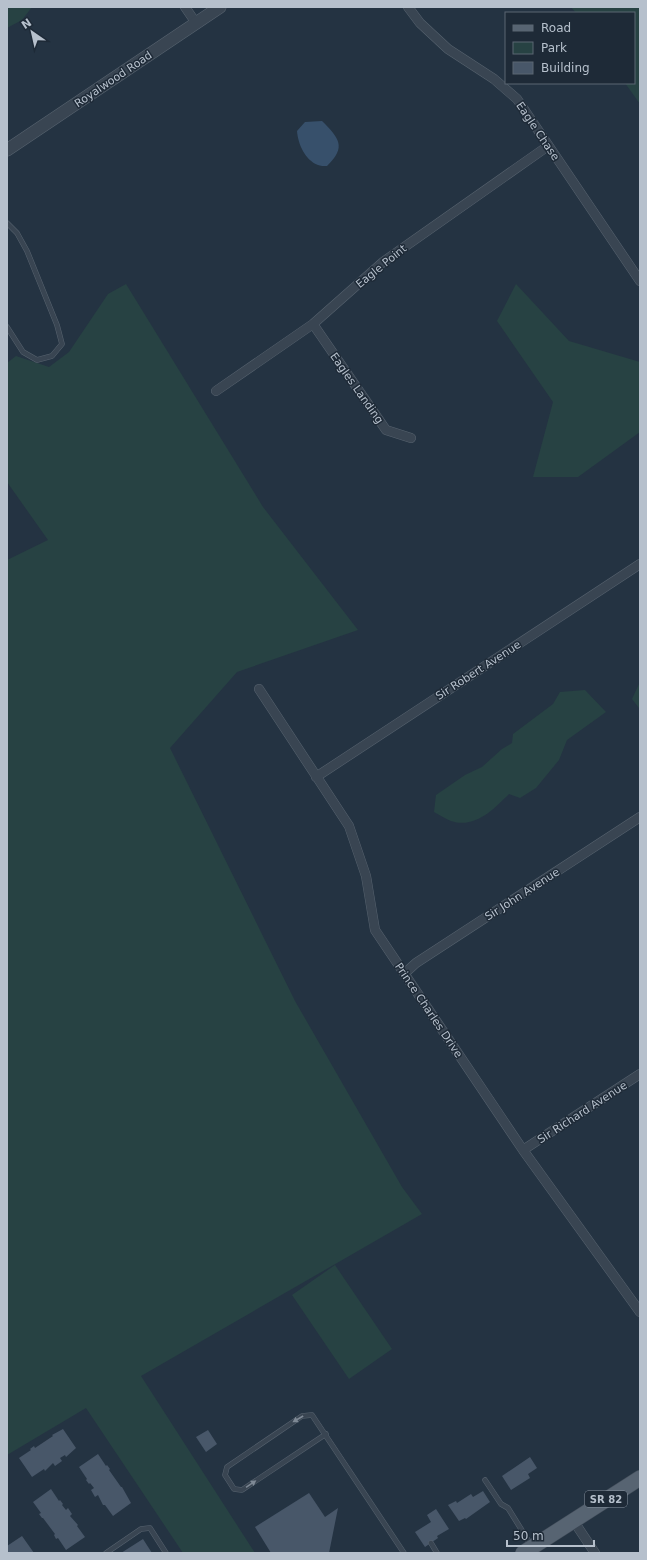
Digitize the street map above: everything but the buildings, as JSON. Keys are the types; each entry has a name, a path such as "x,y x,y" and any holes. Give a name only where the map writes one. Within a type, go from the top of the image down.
{"main road":[{"name":"SR 82","path":"528,1550 640,1478"}],"street":[{"path":"185,7 196,23"},
{"name":"Royalwood Road","path":"7,150 220,7"},
{"name":"Eagle Chase","path":"408,7 420,23 448,48 494,79 517,99 640,281"},
{"name":"Eagle Point","path":"216,391 313,324 383,262 548,146"},
{"name":"Eagles Landing","path":"313,324 386,430 411,438"},
{"name":"Sir Robert Avenue","path":"316,777 640,564"},
{"name":"Prince Charles Drive","path":"259,689 349,826 366,876 375,930 524,1150 640,1312"},
{"name":"Sir John Avenue","path":"405,973 416,964 640,817"},
{"name":"Sir Richard Avenue","path":"524,1150 640,1074"},
{"path":"573,1520 595,1553"}],"lane":[{"path":"7,223 17,233 27,251 57,326 62,344 52,356 38,360 24,352 7,327"},
{"path":"326,1434 242,1490 234,1489 225,1475 227,1467 302,1416 312,1415 326,1434 404,1553"},
{"path":"485,1480 501,1504 508,1508 528,1550"},
{"path":"106,1553 141,1529 150,1528 166,1553"},
{"path":"431,1543 437,1553"}],"green space":[{"path":"7,7 32,7 22,20 7,28"},
{"path":"571,7 640,7 640,104 626,84 635,84 635,12 575,12"},
{"path":"126,284 263,507 358,630 237,672 170,748 295,1001 402,1187 422,1214 141,1376 255,1553 183,1553 86,1408 7,1455 7,560 48,540 7,482 7,363 16,356 49,367 69,352 108,294"},
{"path":"516,284 569,341 640,362 640,432 578,477 533,477 553,402 497,321"},
{"path":"640,682 640,707 639,708 632,699"},
{"path":"585,690 606,712 567,740 559,760 536,788 520,798 509,794 497,806 483,816 468,822 460,823 451,821 434,812 436,795 465,775 482,767 502,749 512,743 513,734 553,704 560,692"},
{"path":"335,1265 392,1349 349,1379 292,1295"}],"water":[{"path":"322,121 333,133 339,148 327,166 318,165 309,159 303,151 297,131 305,122"}]}
